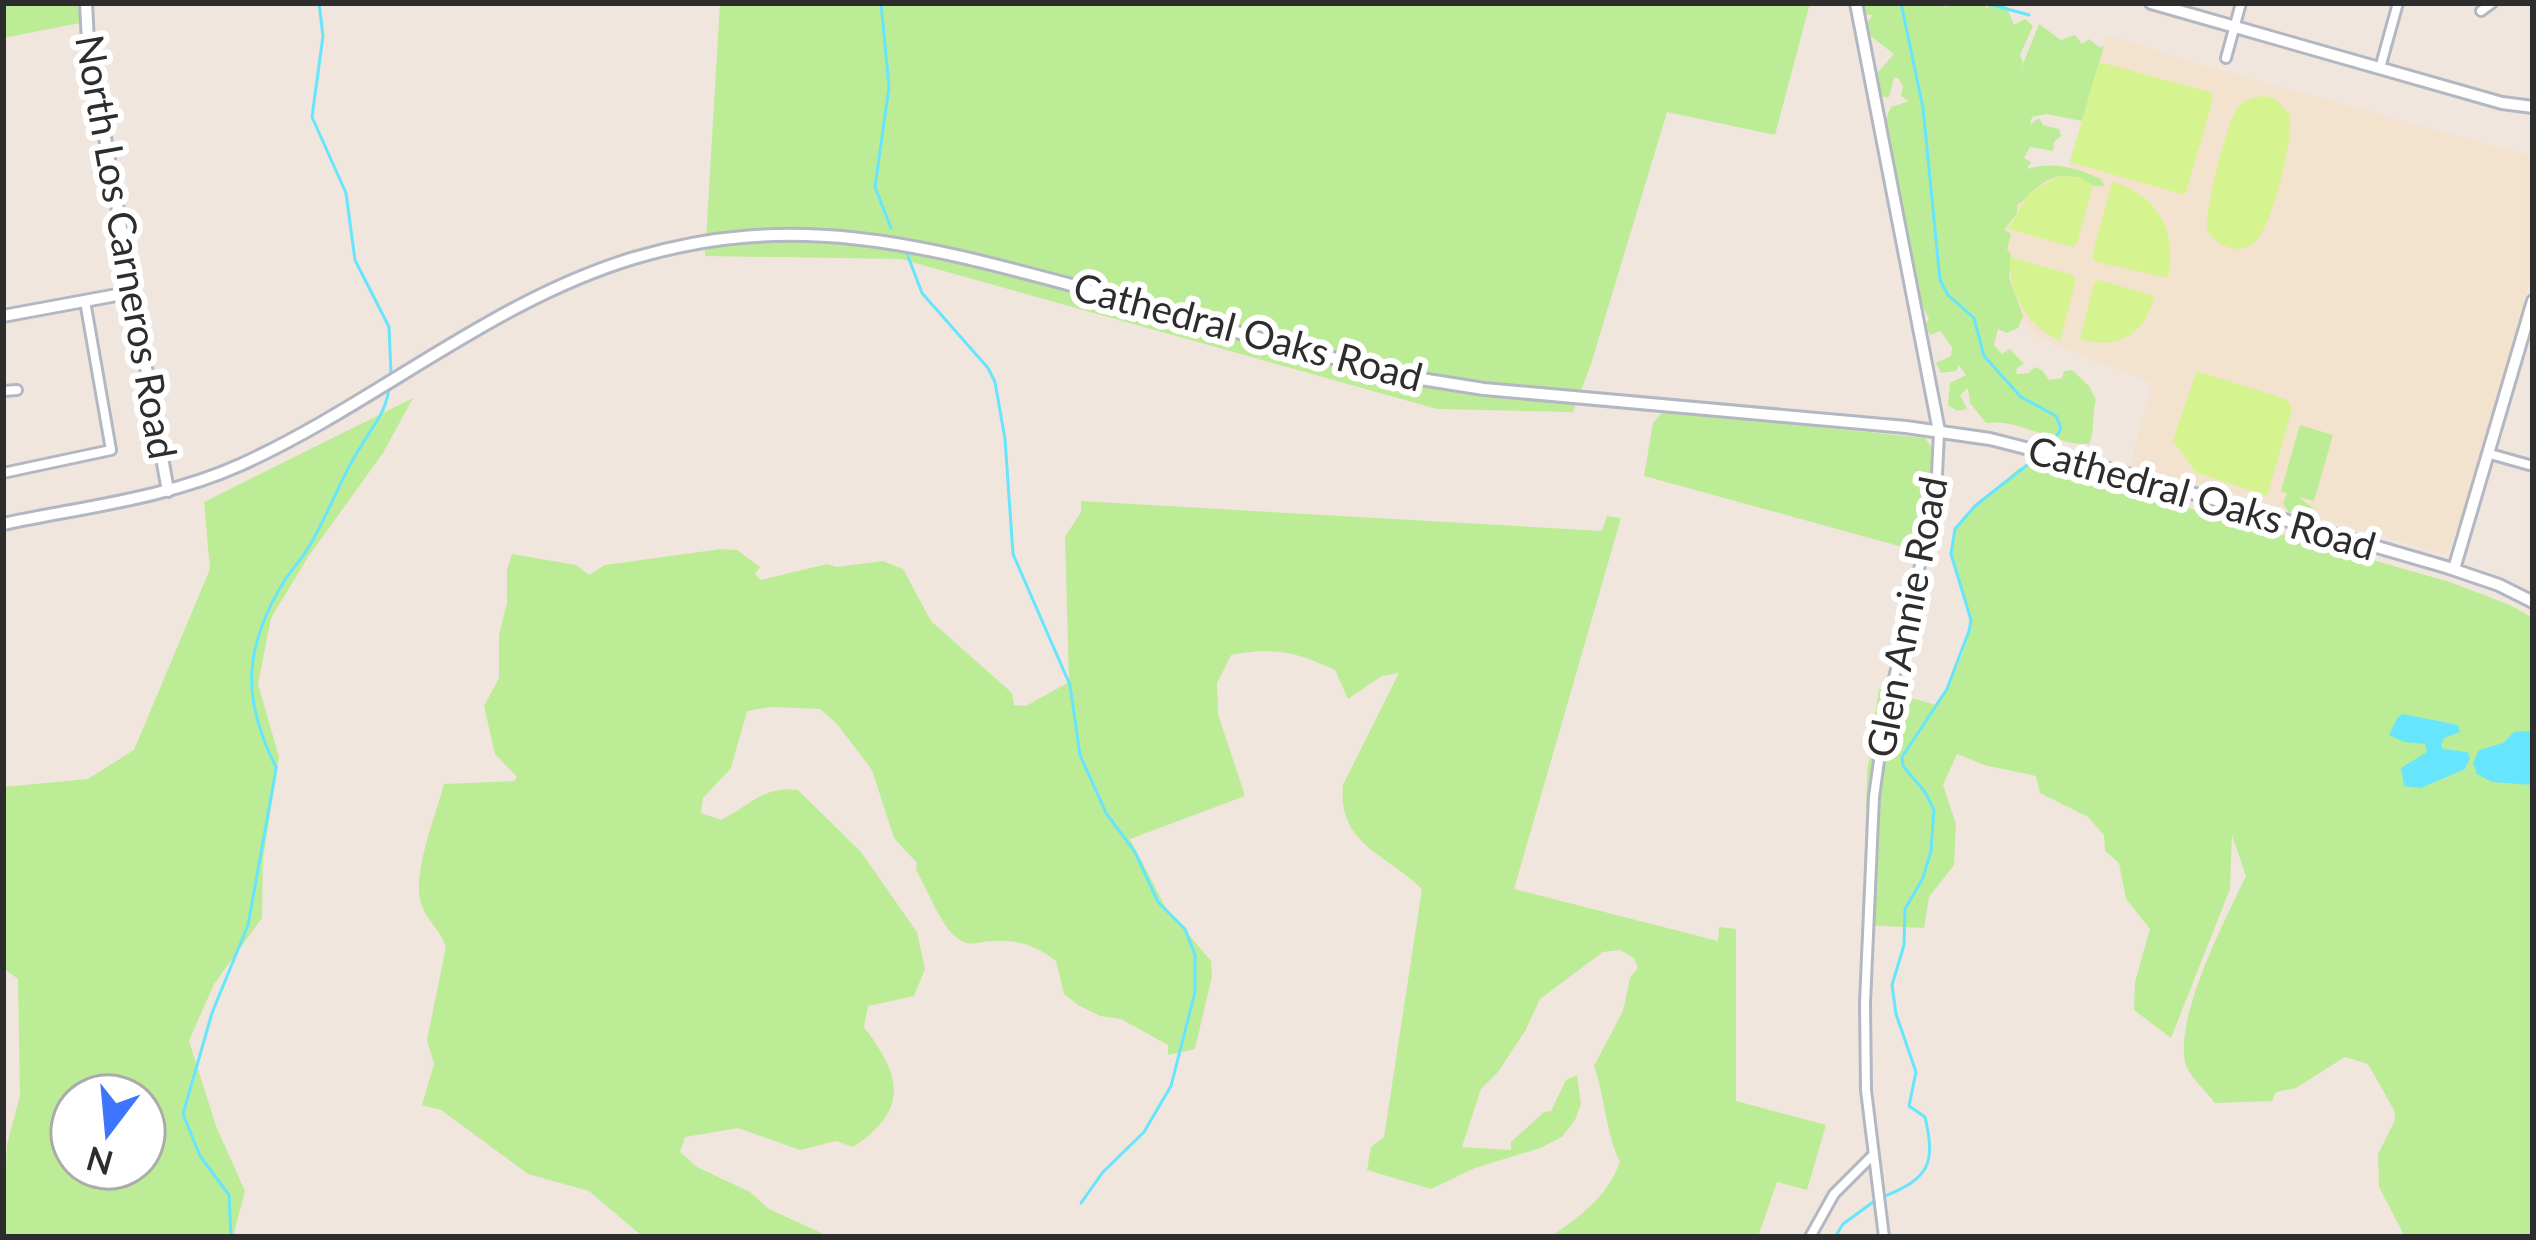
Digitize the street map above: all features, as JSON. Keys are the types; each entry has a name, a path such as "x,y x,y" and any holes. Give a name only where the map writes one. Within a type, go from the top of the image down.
{"main road":[{"name":"North Los Carneros Road","path":"86,3 88,42 168,491"},
{"name":"Glen Annie Road","path":"1856,3 1939,431"},
{"path":"2151,3 2498,102 2533,107"},
{"name":"Cathedral Oaks Road","path":"3,524 168,491 242,464 527,302 599,270 704,242 816,234 932,248 1421,379 1484,389 1906,427 2062,456 2455,569 2533,602"},
{"path":"3,316 133,292"},
{"path":"2455,569 2533,301"},
{"path":"1906,427 1929,412 1933,395"}],"street":[{"path":"2225,58 2241,3"},
{"path":"2380,68 2398,3"},
{"path":"2481,11 2492,3"},
{"path":"3,473 110,450 85,301"},
{"path":"3,391 16,390"},
{"name":"Glen Annie Road","path":"1884,1237 1866,1090 1864,1003 1876,758 1936,496 1939,431"},
{"path":"2490,454 2533,466"},
{"path":"1810,1237 1834,1194 1873,1155"}],"shaded area":[{"path":"2107,35 2533,157 2533,271 2466,508 2446,554 2131,465 2152,383 2039,338 2026,324 2011,301 2004,229 2012,208 2047,173 2068,167"}],"green space":[{"path":"3,3 78,3 80,23 3,38"},
{"path":"720,3 1810,3 1775,135 1667,112 1573,412 1437,409 901,259 705,256"},
{"path":"1860,3 1938,3 1946,7 1986,3 1986,9 1991,3 2005,3 2014,25 2025,19 2033,26 2020,55 2023,62 2018,76 2039,24 2061,40 2075,35 2082,44 2089,39 2104,46 2082,121 2046,114 2032,117 2030,125 2039,118 2043,125 2059,129 2061,136 2053,151 2030,147 2024,158 2031,162 2027,169 2065,167 2101,179 2104,186 2056,177 2017,205 2017,213 2004,230 2011,234 2009,277 2023,316 2018,328 2007,333 1998,329 1994,345 2002,354 2010,349 2024,364 2016,374 2029,373 2034,367 2049,380 2072,370 2089,386 2096,400 2089,444 2012,424 1986,423 1970,403 1968,388 1960,395 1967,409 1957,411 1948,405 1950,383 1966,375 1959,365 1956,371 1941,373 1936,363 1951,356 1952,347 1940,331 1931,335 1924,327 1929,318 1908,254 1886,119 1891,107 1909,101 1901,96 1903,86 1898,78 1894,78 1889,97 1883,97 1874,77 1894,54 1868,34 1866,24 1873,15 1862,14"},
{"path":"2099,62 2210,92 2213,100 2185,195 2070,162"},
{"path":"2265,96 2289,114 2286,156 2261,234 2248,246 2234,249 2207,231 2213,188 2238,107"},
{"path":"2061,176 2079,177 2093,185 2073,247 2008,229 2030,192"},
{"path":"2112,182 2142,196 2161,218 2170,246 2168,278 2096,262 2092,256"},
{"path":"2010,257 2073,275 2076,280 2060,341 2038,326 2022,306"},
{"path":"2099,280 2154,296 2137,329 2118,341 2080,339 2094,283"},
{"path":"2197,371 2288,400 2292,409 2267,496 2195,472 2173,440"},
{"path":"413,398 383,453 308,557 271,618 258,684 279,757 263,859 262,918 214,984 189,1041 216,1126 245,1191 233,1237 3,1237 7,1144 20,1096 18,979 3,968 3,787 88,779 134,750 210,569 204,502"},
{"path":"1663,411 1925,438 1935,452 1921,552 1644,476 1653,423"},
{"path":"2300,425 2333,435 2314,501 2298,497 2313,508 2308,517 2295,509 2289,513 2283,503 2287,494 2281,491"},
{"path":"2037,460 2111,486 2450,582 2533,618 2533,1237 2405,1237 2379,1187 2378,1154 2395,1120 2394,1110 2368,1064 2345,1057 2296,1088 2276,1092 2272,1101 2215,1103 2191,1074 2184,1046 2194,997 2246,876 2232,835 2230,889 2171,1038 2134,1010 2135,982 2150,929 2126,899 2119,863 2105,851 2104,835 2088,817 2040,793 2036,776 1957,754 1943,785 1956,824 1954,865 1929,897 1924,928 1863,925 1867,774 1879,689 1936,705 1958,664 1971,620 1951,554 1955,529 2018,469"},
{"path":"1081,501 1602,531 1607,516 1621,518 1514,889 1718,941 1719,927 1736,929 1736,1101 1826,1125 1807,1190 1777,1182 1758,1237 1550,1237 1592,1205 1620,1162 1594,1066 1623,1011 1630,978 1638,968 1634,958 1620,950 1603,952 1540,999 1525,1031 1481,1089 1462,1147 1511,1150 1511,1142 1551,1111 1566,1080 1577,1075 1581,1104 1562,1137 1431,1189 1367,1170 1371,1147 1384,1137 1422,889 1356,835 1343,805 1343,785 1399,673 1382,676 1348,699 1335,670 1273,651 1231,655 1217,683 1218,714 1245,796 1130,839 1166,908 1211,961 1212,976 1195,1049 1168,1055 1168,1045 1121,1019 1100,1016 1078,1005 1064,994 1056,961 1039,950 1013,942 969,943 956,937 936,910 917,863 894,838 872,770 837,724 820,709 772,707 747,711 731,768 703,798 701,813 721,820 766,794 798,790 861,852 917,932 925,969 914,996 868,1006 864,1027 886,1061 894,1091 884,1119 853,1147 836,1141 800,1150 738,1128 685,1137 680,1152 697,1167 750,1192 769,1209 830,1237 643,1237 589,1191 528,1174 441,1110 422,1105 434,1064 427,1040 446,947 419,894 430,829 444,784 514,781 517,777 495,754 484,706 499,678 499,635 512,554 576,565 589,575 605,565 737,550 760,567 755,574 761,580 827,564 883,561 903,569 931,621 1012,693 1014,705 1026,706 1069,682 1065,537 1081,512"}],"water":[{"path":"2403,714 2458,725 2460,732 2444,738 2441,745 2467,752 2470,758 2465,769 2421,788 2404,786 2401,768 2427,752 2425,744 2389,735"},
{"path":"2533,731 2533,785 2492,782 2477,774 2473,763 2479,750 2503,743 2514,732"}],"waterway":[{"path":"319,3 323,36 312,117 346,193 355,260 389,327 391,374"},
{"path":"881,3 889,87 875,187 891,228"},
{"path":"1901,3 1923,108 1940,280 1948,295 1974,318 1984,356 2021,397 2056,416 2061,428 2051,447"},
{"path":"1986,3 2029,15"},
{"path":"906,251 922,293 995,382 1005,439 1013,554 1070,685 1080,755 1106,813 1135,852 1158,902 1185,929 1195,955 1195,992 1171,1086 1144,1132 1103,1172 1081,1203"},
{"path":"231,1237 229,1195 200,1156 183,1114 212,1013 248,925 275,775 253,697 254,653 270,607 317,533 347,470 382,413 389,389"},
{"path":"1885,1196 1920,1175 1930,1147 1925,1117 1909,1106 1916,1072 1896,1014 1892,985 1904,945 1905,909 1923,878 1931,851 1934,810 1903,766 1902,757 1947,689 1969,631 1971,620 1951,554 1955,529 1976,505 2031,462"},
{"path":"1835,1237 1843,1224 1876,1200"}]}
